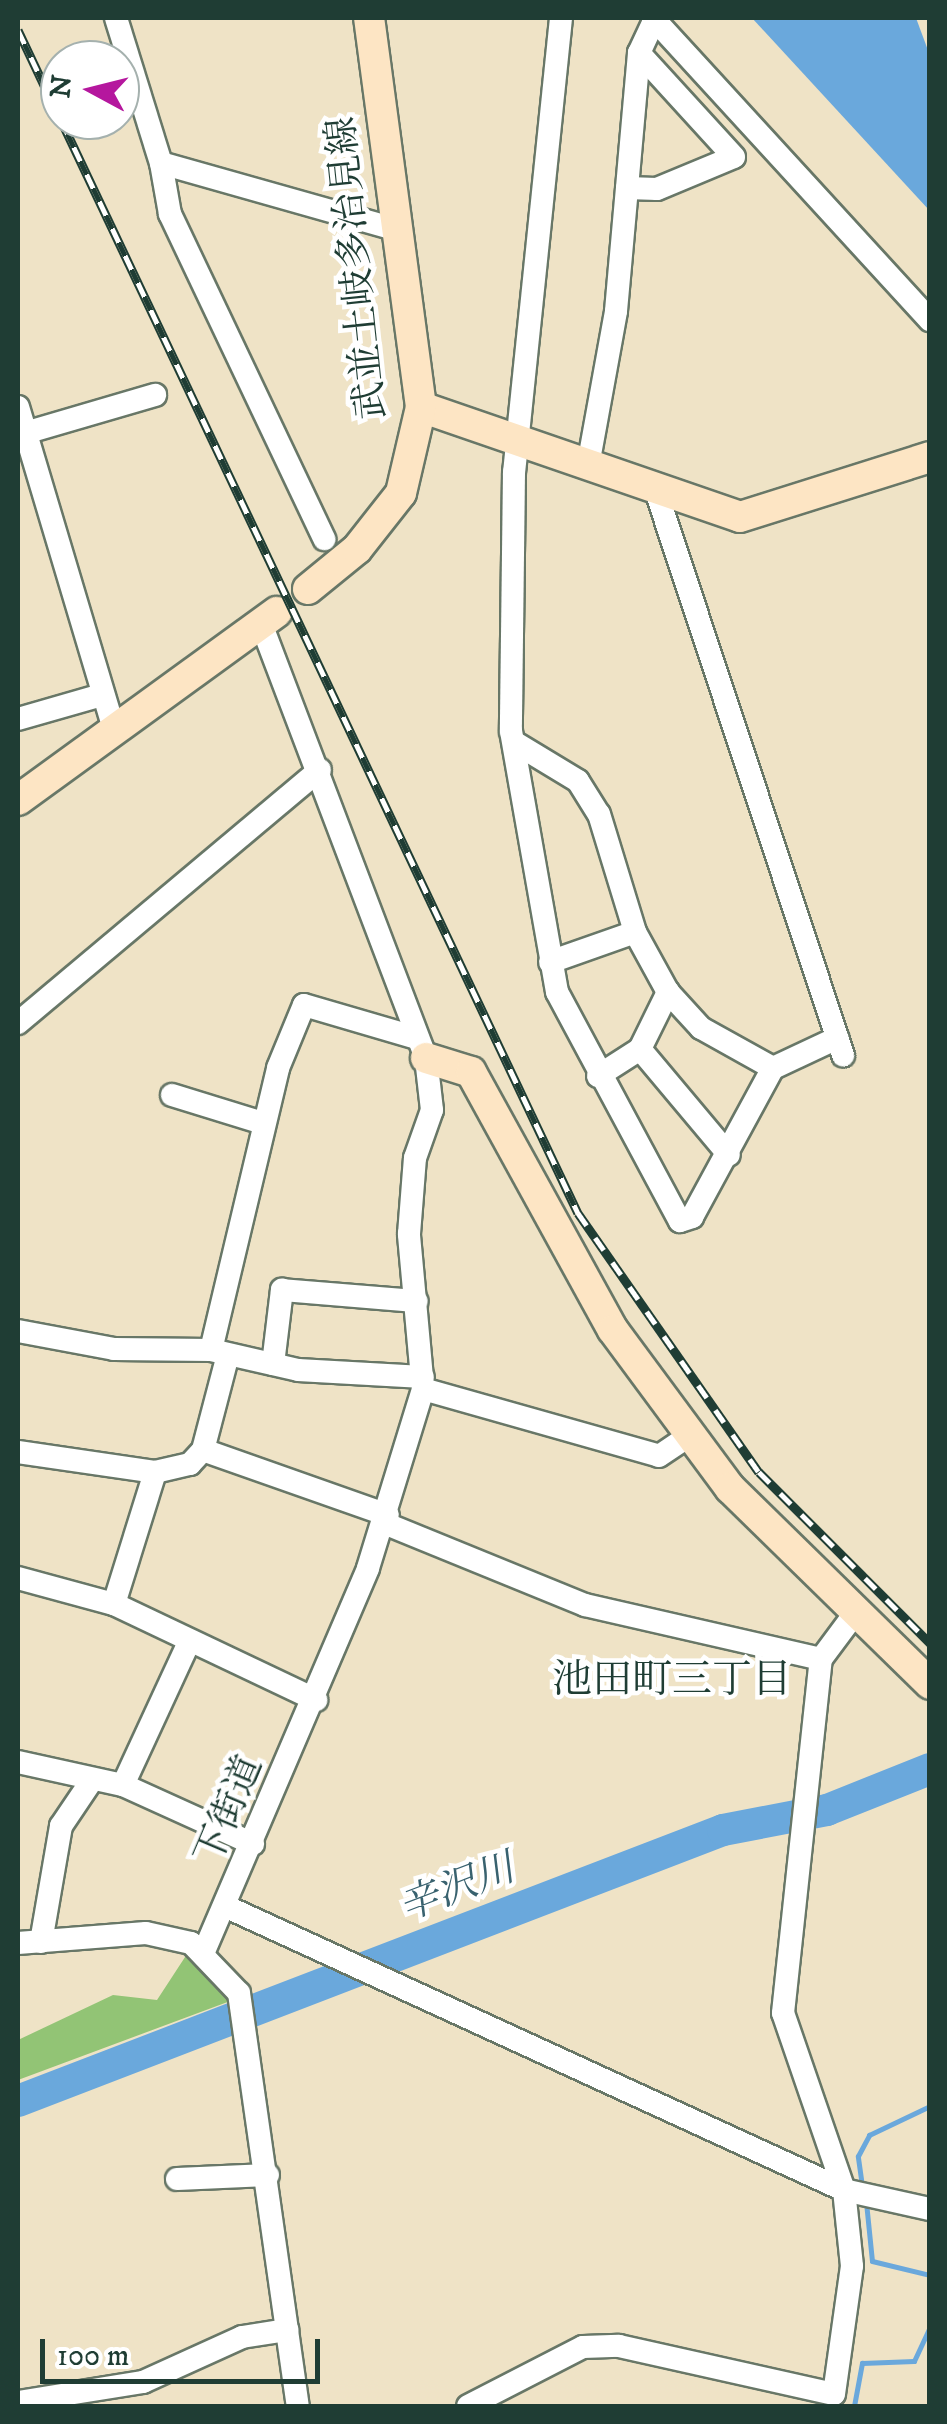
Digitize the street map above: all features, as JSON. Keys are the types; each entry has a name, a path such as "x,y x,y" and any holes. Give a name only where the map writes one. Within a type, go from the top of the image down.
{"street":[{"path":"116,18 160,163 170,214 324,539"},
{"name":"武並土岐多治見線","path":"308,588 357,549 401,493 421,406 369,18"},
{"path":"562,18 516,436 517,744 550,962 565,1022 680,1221 692,1217 773,1068 840,1046 654,485"},
{"path":"589,460 628,188 639,53 654,18 930,320"},
{"path":"628,188 656,189 734,157 639,53"},
{"path":"160,163 397,230"},
{"path":"21,434 155,395"},
{"path":"421,406 754,517 930,457"},
{"path":"18,407 21,434 98,696 112,726"},
{"path":"18,800 112,726 268,617 422,1048 432,1110 415,1158 408,1234 423,1383"},
{"path":"18,719 98,696"},
{"path":"517,744 578,780 616,852 635,932 668,992 701,1028 773,1068"},
{"path":"18,1023 320,770"},
{"path":"550,962 635,932"},
{"path":"598,1076 640,1049 668,992"},
{"path":"18,1452 155,1472 190,1464 202,1450 263,1124 304,1004 422,1048 471,1072 577,1271 690,1434 756,1521 930,1684"},
{"path":"640,1049 729,1155"},
{"path":"172,1095 263,1124"},
{"path":"273,1364 282,1290 416,1301"},
{"path":"19,1337 114,1348 219,1353 273,1364 423,1383 658,1456 690,1434"},
{"name":"下街道","path":"206,1949 316,1700 386,1519 423,1383"},
{"path":"202,1450 386,1519 585,1604 821,1659"},
{"path":"114,1604 155,1472"},
{"path":"18,1578 114,1604 316,1700"},
{"path":"477,2406 583,2348 618,2346 833,2400 858,2193 783,2014 803,1830 803,1796 821,1659 856,1612"},
{"path":"123,1785 189,1642"},
{"path":"18,1762 123,1785 253,1844"},
{"path":"92,1780 61,1826 29,1942 146,1933 206,1949 239,1993 252,2034 298,2406"},
{"path":"227,1906 858,2193 930,2209"},
{"path":"177,2178 268,2176"},
{"path":"18,2402 143,2382 242,2338 287,2330"}],"green space":[{"path":"189,1951 233,2000 18,2080 18,2040 113,1995 157,2000"}],"water":[{"path":"752,18 916,18 929,53 929,210"}],"waterway":[{"name":"辛沢川","path":"18,2101 723,1830 827,1810 930,1769"},
{"path":"930,2034 930,2080"},
{"path":"862,2186 858,2156 869,2135 930,2106"},
{"path":"866,2202 872,2261 930,2275"},
{"path":"854,2406 862,2363 914,2361 930,2327"}],"railway":[{"path":"18,30 40,77"},
{"path":"70,140 578,1213 759,1472 930,1643"}],"district":[{"name":"池田町三丁目","path":"672,1681"}]}
